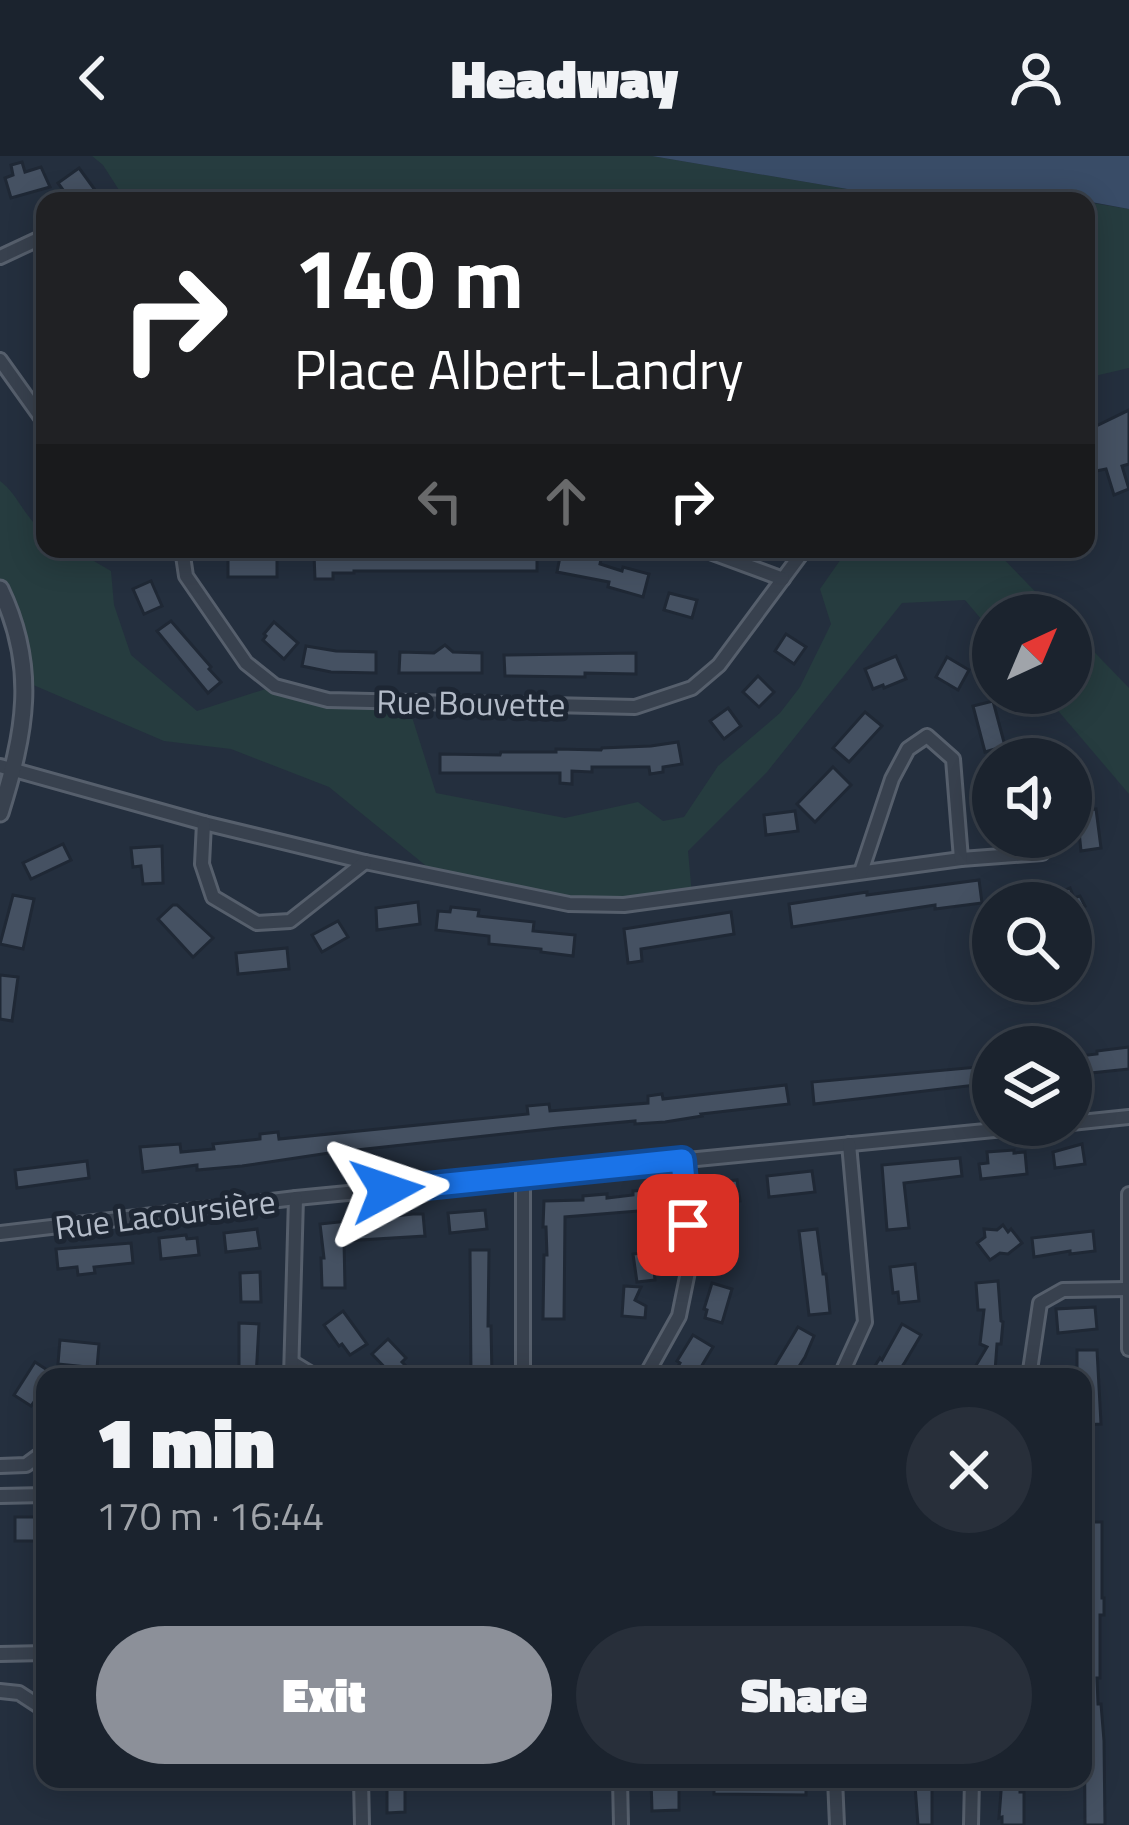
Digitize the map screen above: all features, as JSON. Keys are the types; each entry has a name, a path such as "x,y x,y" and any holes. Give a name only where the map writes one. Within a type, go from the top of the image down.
{"street":[{"path":"0,257 36,240"},
{"path":"0,360 36,410"},
{"name":"Rue Bouvette","path":"183,558 186,576 246,663 275,686 328,700 635,707 692,688 719,665 798,558"},
{"path":"726,558 783,579"},
{"path":"0,589 20,651 25,700 0,812"},
{"path":"861,872 892,779 908,749 927,736 953,759 961,859"},
{"path":"7,768 364,862 569,904 624,904 977,858"},
{"path":"203,823 202,864 213,897 256,923 290,920 364,862"},
{"path":"1092,1121 1129,1117"},
{"name":"Rue Lacoursière","path":"0,1233 296,1198 972,1132"},
{"path":"845,1368 865,1322 849,1144"},
{"path":"650,1368 679,1316 691,1257 682,1160"},
{"path":"523,1177 524,1368"},
{"path":"1129,1194 1129,1349"},
{"path":"292,1368 296,1198"},
{"path":"1030,1368 1040,1303 1063,1290 1128,1289"},
{"path":"0,1466 26,1465 36,1458"},
{"path":"0,1496 36,1495"},
{"path":"0,1654 36,1654"},
{"path":"0,1691 19,1693 36,1704"},
{"path":"358,1788 362,1825"},
{"path":"620,1788 621,1825"},
{"path":"835,1788 837,1825"},
{"path":"971,1825 972,1788"}],"green space":[{"path":"92,156 652,156 865,192 120,192"},
{"path":"1095,203 1129,209 1129,368 1095,376"},
{"path":"0,481 36,524 36,558 89,558 111,571 114,605 131,655 197,711 275,686 328,700 407,701 436,793 565,818 638,802 663,821 684,817 718,766 780,713 800,687 831,624 820,589 842,558 1003,558 1038,594 972,594 972,608 965,600 902,603 767,772 688,851 692,895 569,904 441,878 329,787 231,749 164,741 24,681 0,589"},
{"path":"1092,650 1129,688 1129,794 1092,751 1092,738 1081,738 1061,714 1092,714"}],"water":[{"path":"652,156 1129,156 1129,209 1095,203 1095,192 865,192"}],"building":[{"path":"22,162 25,172 41,167 50,187 11,198 5,178 13,175 11,165"},
{"path":"79,168 95,190 64,192 58,183"},
{"path":"1129,410 1129,464 1122,466 1129,489 1114,495 1106,469 1096,471 1095,427"},
{"path":"228,558 277,558 277,577 228,577"},
{"path":"314,558 537,558 537,571 354,571 333,573 333,579 315,579"},
{"path":"560,558 596,558 622,571 623,567 649,574 643,597 608,587 609,582 557,572"},
{"path":"151,581 162,606 144,614 133,589"},
{"path":"669,593 697,600 692,618 664,610"},
{"path":"171,621 221,682 208,693 157,631"},
{"path":"274,622 298,643 284,659 263,640"},
{"path":"786,634 806,647 794,664 775,651"},
{"path":"445,645 453,652 482,653 482,673 399,673 400,652 434,653"},
{"path":"306,646 376,652 376,673 302,666"},
{"path":"636,653 636,674 505,676 504,655"},
{"path":"896,656 906,679 873,689 865,669"},
{"path":"947,657 969,670 958,690 936,677"},
{"path":"758,676 774,692 759,707 743,692"},
{"path":"728,708 741,726 724,739 710,721"},
{"path":"865,712 882,726 849,762 833,748"},
{"path":"975,714 996,714 1003,738 981,738"},
{"path":"678,742 682,764 650,774 649,767 592,767 592,772 572,771 572,784 560,783 560,773 440,773 440,754 601,750"},
{"path":"833,767 851,785 815,822 797,804"},
{"path":"1096,809 1101,848 1092,849 1092,810"},
{"path":"795,811 798,831 766,835 764,815"},
{"path":"63,844 71,860 31,879 23,863"},
{"path":"162,846 163,883 143,884 141,866 133,867 131,848"},
{"path":"979,880 979,882 972,882 972,904 935,909 935,905 792,927 789,904"},
{"path":"13,895 34,899 23,949 0,944"},
{"path":"418,902 420,924 377,930 376,908"},
{"path":"173,905 213,938 193,957 158,919"},
{"path":"451,907 479,910 478,916 534,922 533,931 575,935 573,956 489,944 489,936 436,930 438,911 450,912"},
{"path":"731,912 734,934 641,949 642,961 628,963 624,929"},
{"path":"338,921 348,937 322,952 312,935"},
{"path":"287,948 289,969 238,974 236,953"},
{"path":"0,975 18,977 12,1021 0,1019"},
{"path":"1129,1047 1129,1069 1092,1073 1092,1055"},
{"path":"972,1068 972,1085 814,1104 812,1082"},
{"path":"786,1085 789,1104 665,1122 558,1128 242,1166 197,1170 197,1165 143,1172 140,1147 180,1144 181,1152 214,1149 213,1144 260,1139 260,1134 278,1132 279,1139 528,1114 527,1106 549,1104 550,1111 648,1103 648,1096 662,1094 663,1099"},
{"path":"1082,1146 1085,1164 1055,1168 1053,1152"},
{"path":"987,1152 1025,1152 1027,1174 981,1179 979,1164 988,1163"},
{"path":"960,1158 962,1176 904,1183 909,1228 887,1230 882,1165"},
{"path":"87,1161 89,1178 17,1188 15,1170"},
{"path":"812,1171 815,1192 769,1197 767,1176"},
{"path":"737,1180 740,1201 711,1204 708,1183"},
{"path":"649,1190 651,1210 565,1217 564,1319 543,1319 544,1201"},
{"path":"485,1210 487,1229 450,1233 448,1213"},
{"path":"423,1214 425,1236 344,1241 345,1288 322,1288 320,1224"},
{"path":"1003,1225 1022,1243 990,1260 977,1243 985,1237 984,1229 997,1230"},
{"path":"257,1229 260,1248 226,1252 224,1233"},
{"path":"817,1229 830,1313 809,1315 799,1231"},
{"path":"1093,1231 1095,1251 1034,1257 1032,1238"},
{"path":"159,1238 197,1238 199,1255 161,1259"},
{"path":"131,1243 133,1263 94,1267 95,1273 78,1275 77,1267 58,1269 56,1249"},
{"path":"470,1250 489,1250 492,1368 471,1368"},
{"path":"652,1252 655,1280 637,1282 633,1254"},
{"path":"915,1264 919,1301 899,1303 890,1267"},
{"path":"260,1272 261,1302 241,1302 240,1273"},
{"path":"998,1281 1003,1322 995,1368 974,1368 987,1347 980,1344 984,1310 978,1310 976,1283"},
{"path":"712,1283 732,1289 722,1323 705,1318"},
{"path":"624,1286 641,1287 635,1300 646,1306 645,1318 622,1316"},
{"path":"1095,1307 1097,1329 1058,1333 1056,1309"},
{"path":"343,1311 367,1344 350,1355 324,1325"},
{"path":"239,1323 259,1324 257,1368 239,1368"},
{"path":"902,1324 921,1335 901,1368 874,1368"},
{"path":"798,1327 814,1336 798,1368 773,1368"},
{"path":"693,1335 713,1347 700,1368 677,1368"},
{"path":"388,1339 406,1358 402,1362 408,1368 385,1368 372,1354"},
{"path":"60,1340 99,1344 97,1368 58,1364"},
{"path":"1077,1350 1097,1350 1101,1424 1092,1424 1092,1368 1077,1368"},
{"path":"35,1362 44,1368 36,1368 36,1399 31,1406 14,1395"},
{"path":"15,1517 36,1517 36,1541 15,1541"},
{"path":"1092,1522 1102,1522 1104,1615 1100,1615 1097,1678 1105,1825 1085,1825 1085,1788 1092,1788"},
{"path":"387,1788 405,1788 405,1812 387,1813"},
{"path":"651,1788 679,1788 679,1810 652,1811"},
{"path":"714,1788 806,1788 806,1795 714,1794"},
{"path":"915,1788 932,1788 932,1825 918,1825"},
{"path":"1001,1788 1020,1788 1024,1825 1002,1825"}],"route":[{"path":"387,1190 682,1160 688,1225"}]}
